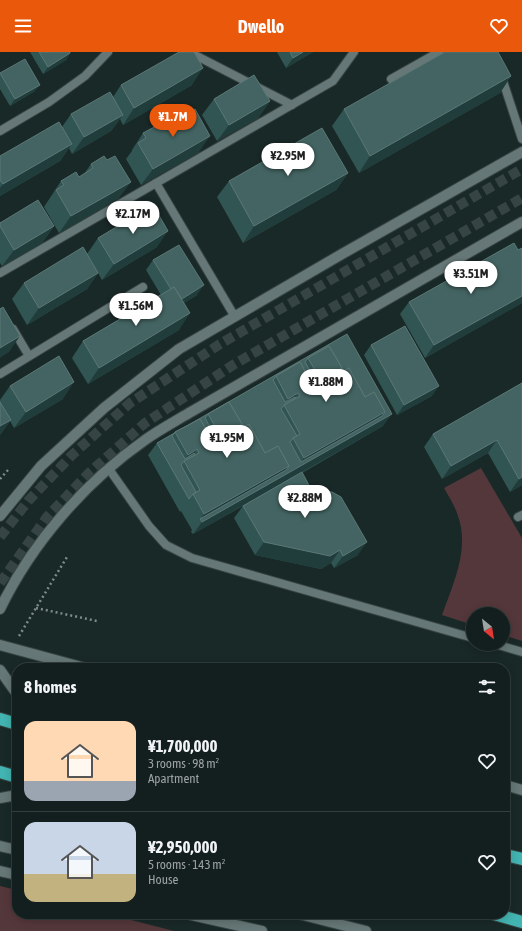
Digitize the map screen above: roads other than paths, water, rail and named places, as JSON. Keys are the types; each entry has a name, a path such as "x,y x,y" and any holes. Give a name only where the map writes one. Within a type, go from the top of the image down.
{"highway":[{"path":"0,719 12,723"},
{"path":"0,772 12,776"},
{"path":"510,856 522,859"},
{"path":"510,919 522,922"}],"street":[{"path":"0,516 41,466 104,408 179,349 522,152"},
{"path":"0,609 10,588 40,543 74,502 109,469 145,440 189,413 522,222"},
{"path":"0,645 67,663"},
{"path":"0,670 12,687"},
{"path":"510,786 522,790"},
{"path":"0,798 12,796"},
{"path":"0,846 12,849"},
{"path":"0,871 12,874"},
{"path":"209,919 262,931"},
{"path":"319,919 366,931"}],"lane":[{"path":"0,131 49,102 85,76 108,52"},
{"path":"189,52 292,105"},
{"path":"0,273 333,81 354,52"},
{"path":"391,79 439,52"},
{"path":"498,66 522,139"},
{"path":"156,183 235,317"},
{"path":"0,374 143,287"},
{"path":"7,319 30,356"},
{"path":"109,469 149,526 166,545 192,558 466,636"},
{"path":"510,648 522,652"}],"tunnel":[{"path":"0,537 28,501 72,455 130,403 220,344 522,169"},
{"path":"0,583 47,517 89,473 145,423 233,365 522,198"}]}
